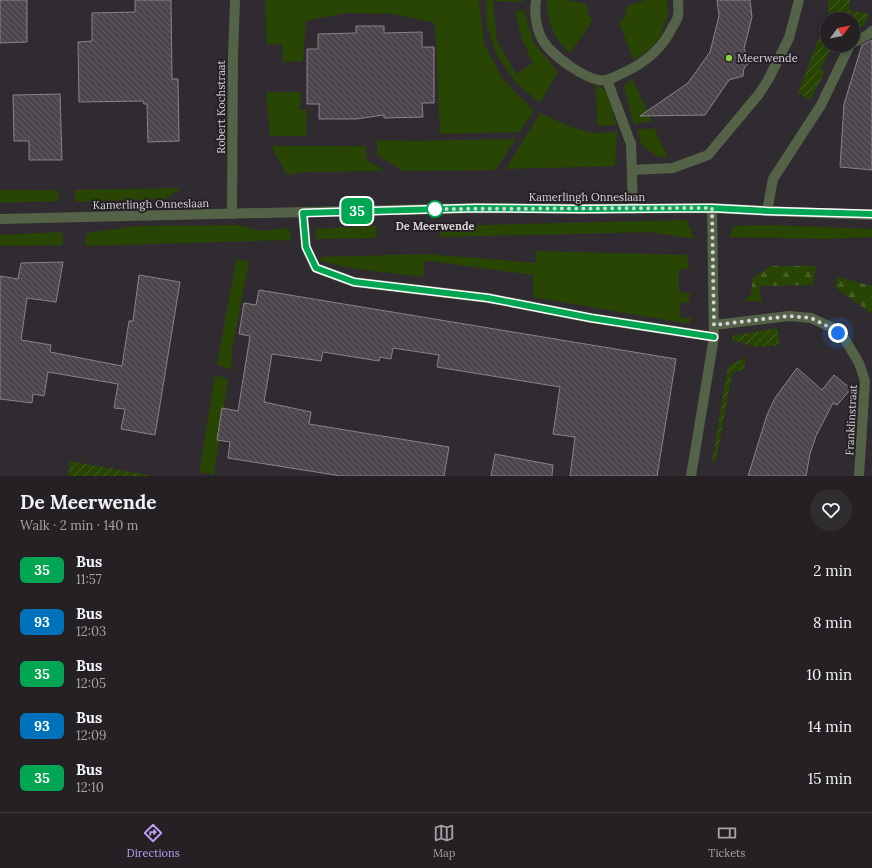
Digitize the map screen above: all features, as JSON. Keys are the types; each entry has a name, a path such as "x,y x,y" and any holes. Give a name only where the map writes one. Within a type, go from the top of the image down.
{"street":[{"name":"Robert Kochstraat","path":"232,214 233,55 235,0"},
{"path":"536,0 538,27 542,40 567,64 592,79 606,80 645,61 662,46 669,36 678,16 678,0"},
{"path":"632,170 674,168 708,155 759,94 765,84 789,38 799,0"},
{"path":"860,39 872,32"},
{"path":"767,211 773,179 822,105 847,52"},
{"path":"606,80 630,144 633,208"},
{"name":"Kamerlingh Onneslaan","path":"0,219 476,208 712,208 872,214"},
{"path":"691,476 714,337 712,208"},
{"path":"303,213 306,247 316,268 354,282 488,298 591,318 714,337"},
{"name":"Franklinstraat","path":"714,325 789,316 811,318 831,328 844,338 859,363 865,381 859,476"}],"green space":[{"path":"265,0 479,0 484,43 501,77 534,111 519,132 440,134 435,23 394,14 345,13 306,21 303,61 283,62 282,44 267,45"},
{"path":"486,0 523,0 523,2 493,1 497,41 516,74 533,63 521,37 516,11 524,10 533,42 558,72 540,103 516,83 496,53 487,27"},
{"path":"547,0 568,0 586,4 588,14 593,20 570,53 559,41 552,29 548,15"},
{"path":"646,0 667,0 668,15 660,37 650,49 634,60 619,23 625,17 627,6"},
{"path":"829,0 850,0 849,10 859,12 828,12"},
{"path":"860,12 869,14 864,26 860,26"},
{"path":"820,34 820,52 829,52 820,69 825,72 810,100 798,93"},
{"path":"632,78 652,121 634,124 624,86"},
{"path":"596,83 608,94 616,125 597,126"},
{"path":"266,92 301,92 300,110 307,110 306,136 270,136"},
{"path":"540,113 564,124 590,133 617,132 615,166 506,169"},
{"path":"654,128 668,158 655,155 642,146 637,130"},
{"path":"516,139 495,170 403,171 377,155 377,140 413,141"},
{"path":"271,146 365,146 367,160 385,171 305,172 287,175"},
{"path":"182,188 165,199 75,202 75,190"},
{"path":"0,190 58,190 59,201 0,203"},
{"path":"687,220 694,239 650,232 441,237 439,226"},
{"path":"239,225 260,231 289,228 291,240 84,246 87,233 137,226"},
{"path":"770,225 872,229 872,237 826,239 729,237 734,226"},
{"path":"376,226 377,238 315,239 316,229"},
{"path":"62,232 63,245 0,246 0,235"},
{"path":"536,251 687,255 689,268 679,270 679,292 690,293 689,302 680,304 680,318 691,318 689,324 533,297 533,275 429,261 425,262 423,277 344,267 319,260 321,257 426,254 536,263"},
{"path":"236,260 249,261 232,350 231,370 217,364"},
{"path":"771,266 816,266 813,285 760,286 761,302 744,300 751,294 753,278"},
{"path":"838,277 872,286 872,314 835,287"},
{"path":"777,328 780,345 756,347 733,340 732,336"},
{"path":"746,357 744,369 732,373 716,461 712,461 728,366"},
{"path":"215,375 228,379 214,475 199,472"},
{"path":"70,461 153,476 68,476"}],"building":[{"path":"0,0 27,0 27,42 0,43"},
{"path":"135,0 171,0 172,79 178,79 179,141 148,142 147,104 144,104 143,101 79,102 78,42 92,41 92,13 135,12"},
{"name":"Meerwende","path":"717,0 750,0 752,17 744,49 751,61 744,68 743,76 729,80 705,115 640,116 688,83 710,52 719,16"},
{"path":"356,26 384,26 384,33 422,32 422,47 434,47 434,103 422,103 423,117 384,118 384,115 356,119 319,119 319,104 307,104 307,49 318,49 318,34 356,33"},
{"path":"872,40 872,170 840,167 844,104 862,45"},
{"path":"60,94 62,160 29,160 29,141 14,141 13,95"},
{"path":"63,262 56,302 27,298 21,340 51,345 50,352 122,366 129,321 133,321 139,275 180,282 155,435 121,429 125,409 114,408 118,384 48,372 44,396 33,394 32,403 0,399 0,276 18,279 21,263"},
{"path":"259,290 676,359 657,476 570,476 575,437 553,434 560,387 437,367 439,355 393,348 391,359 380,357 379,361 323,352 321,361 272,354 264,402 311,412 309,424 449,447 444,476 341,476 228,458 230,442 217,440 222,408 238,411 250,336 239,334 244,303 256,305"},
{"path":"797,368 822,390 834,375 851,389 837,405 833,403 816,436 810,454 806,476 748,476 767,415 775,398"},
{"path":"495,454 553,465 552,476 491,476"}],"bus line":[{"name":"35","path":"714,337 591,318 488,298 354,282 316,268 306,247 303,213 476,208 712,208 872,214"}],"place":[{"name":"Meerwende","path":"729,58"},
{"name":"De Meerwende","path":"435,209"}],"route":[{"path":"435,209 430,209 712,208 714,325 789,316 811,318 838,333"}]}
